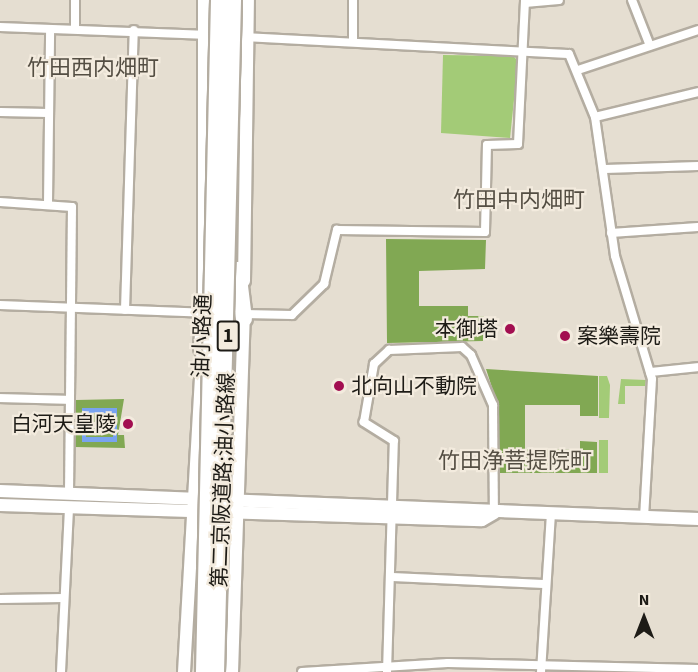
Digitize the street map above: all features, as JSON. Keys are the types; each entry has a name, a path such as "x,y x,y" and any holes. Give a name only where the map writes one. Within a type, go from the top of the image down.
{"highway":[{"path":"202,348 207,274 210,0"},
{"name":"第二京阪道路;油小路線","path":"204,672 219,0"},
{"name":"第二京阪道路;油小路線","path":"216,672 232,0"},
{"path":"241,0 238,270 244,317"}],"street":[{"path":"75,0 75,29"},
{"name":"油小路通","path":"184,672 204,313 204,0"},
{"name":"油小路通","path":"232,672 240,499 248,0"},
{"path":"353,0 353,42"},
{"path":"244,317 292,315 324,284 337,230 485,232 487,145 518,144 525,1 559,0"},
{"path":"632,0 650,46"},
{"path":"0,27 134,30 569,54 578,70 595,117 605,169 611,233 650,372 644,517"},
{"path":"48,203 50,29"},
{"path":"125,310 134,30"},
{"path":"578,70 698,30"},
{"path":"595,117 698,92"},
{"path":"0,112 48,113"},
{"path":"605,169 698,166"},
{"path":"0,201 48,203 72,207 69,494"},
{"path":"611,233 698,227"},
{"path":"0,305 204,313"},
{"path":"387,669 394,504 394,441 364,422 374,364 389,350 462,347 471,355 493,405 494,513"},
{"path":"650,372 698,367"},
{"path":"0,398 70,400"},
{"path":"0,491 484,507 494,513 698,519"},
{"path":"0,505 239,515 482,520 494,513"},
{"path":"61,672 69,508"},
{"path":"542,669 545,584 551,514"},
{"path":"391,577 545,584"},
{"path":"0,599 64,598"},
{"path":"302,672 387,669 698,669"}],"green space":[{"path":"443,55 513,56 518,61 510,138 441,133"},
{"path":"386,239 486,240 485,269 419,271 419,306 468,306 468,316 484,316 483,341 387,343"},
{"path":"486,369 598,376 598,416 580,416 580,405 525,405 525,449 580,450 580,441 597,442 597,473 500,473 498,406"},
{"path":"599,376 607,376 610,385 609,418 599,418"},
{"path":"621,379 646,380 645,386 625,386 625,404 618,404"},
{"path":"124,399 118,435 124,435 125,448 75,447 76,400"},
{"path":"599,440 608,440 608,473 599,473"}],"water":[{"path":"82,408 117,408 117,442 82,442","holes":["86,413 113,413 113,437 86,437"]}],"place":[{"name":"本御塔","path":"510,329"},
{"name":"案樂壽院","path":"565,336"},
{"name":"北向山不動院","path":"339,386"},
{"name":"白河天皇陵","path":"128,424"}],"district":[{"name":"竹田西内畑町","path":"93,69"},
{"name":"竹田中内畑町","path":"519,201"},
{"name":"竹田浄菩提院町","path":"515,462"}]}
